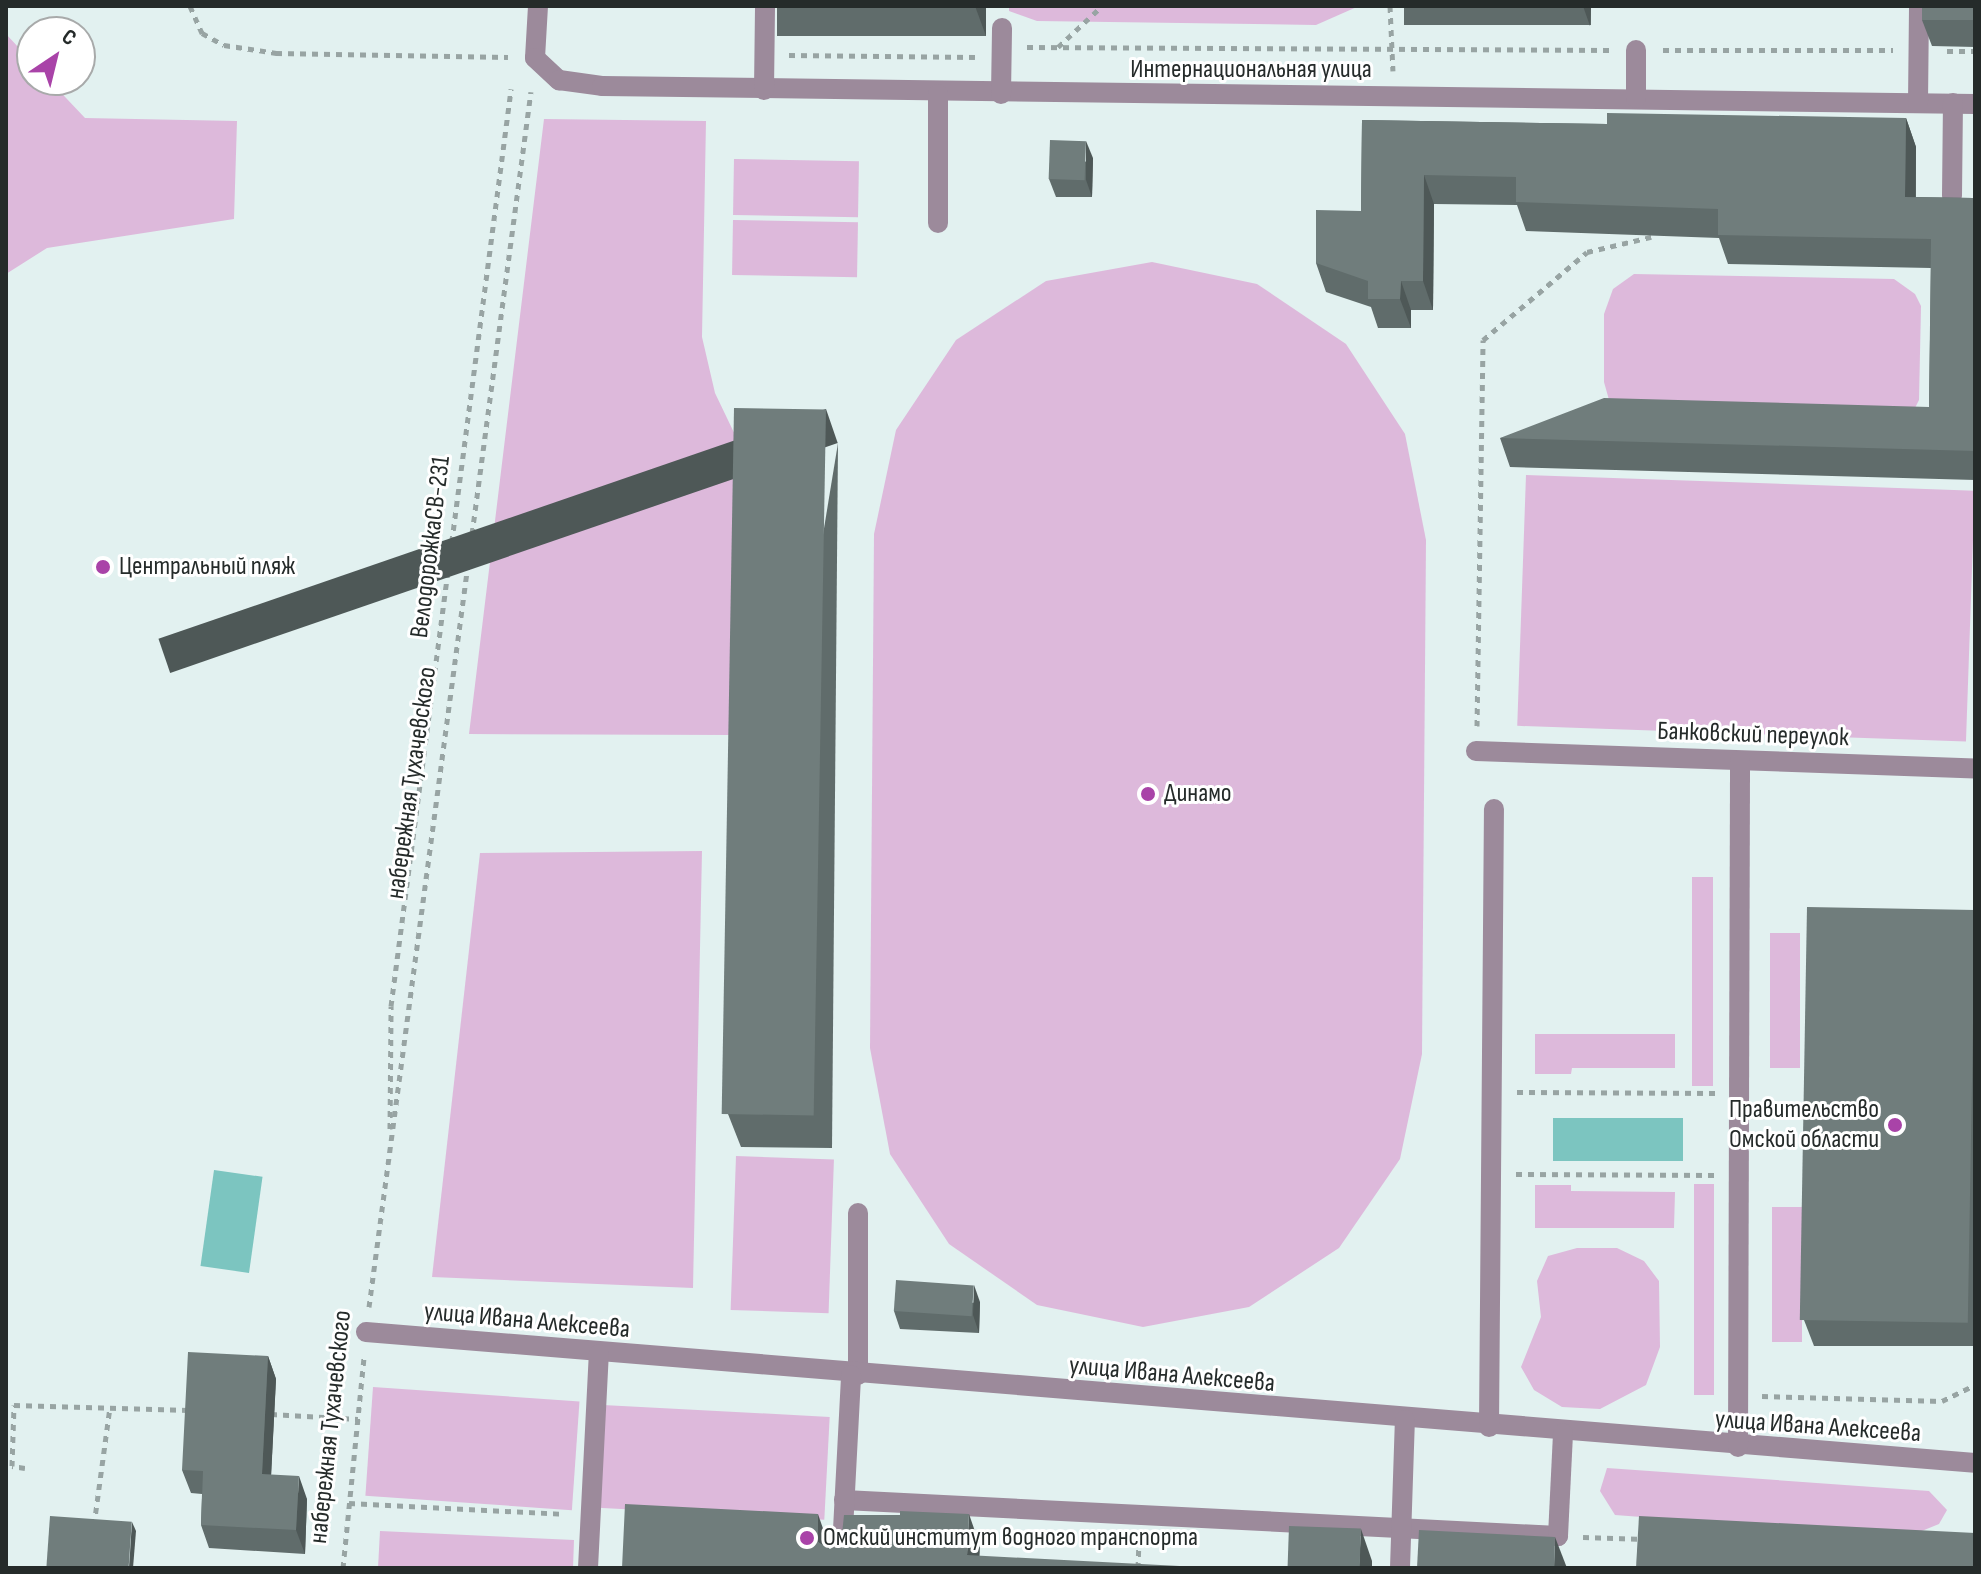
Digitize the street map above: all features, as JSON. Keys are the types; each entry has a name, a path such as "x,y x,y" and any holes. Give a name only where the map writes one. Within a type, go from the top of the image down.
{"street":[{"path":"535,58 538,6"},
{"path":"764,90 765,6"},
{"path":"1918,103 1919,6"},
{"path":"1001,94 1002,44"},
{"path":"1636,50 1636,98"},
{"name":"Интернациональная улица","path":"535,58 559,80 764,90 1975,104"},
{"path":"938,94 938,223"},
{"path":"1952,196 1953,103"},
{"name":"Банковский переулок","path":"1476,751 1975,768"},
{"path":"1738,1447 1740,761"},
{"path":"1489,1427 1494,809"},
{"path":"841,1568 854,1375 858,1213"},
{"name":"улица Ивана Алексеева","path":"366,1332 1489,1427 1975,1463"},
{"path":"588,1568 599,1354"},
{"path":"1400,1568 1405,1420"},
{"path":"844,1500 1558,1536 1563,1433"}],"path":[{"path":"190,6 202,33 224,45 276,53 535,58"},
{"path":"1058,47 1102,6"},
{"path":"1390,6 1393,96"},
{"path":"764,55 1002,44 1058,47 1975,51"},
{"name":"набережная Тухачевского","path":"343,1568 366,1332 535,58"},
{"name":"ВелодорожкаСВ-231","path":"389,1153 391,1006 511,89"},
{"path":"1476,751 1483,340 1587,252 1651,237"},
{"path":"1492,1092 1739,1093"},
{"path":"1491,1174 1739,1175"},
{"path":"1739,1395 1942,1401 1975,1385"},
{"path":"25,1468 12,1466 14,1405 203,1411"},
{"path":"94,1528 110,1407"},
{"path":"263,1413 358,1419"},
{"path":"1613,1538 1660,1540"},
{"path":"1138,1555 1138,1568"}],"shaded area":[{"path":"1009,6 1359,6 1316,25 1037,21 1009,11"},
{"path":"6,34 16,45 16,96 64,96 85,118 237,121 234,219 47,248 6,274"},
{"path":"544,119 706,121 702,337 715,393 738,441 734,735 469,734"},
{"path":"734,159 859,161 858,217 733,215"},
{"path":"733,220 858,222 857,277 732,275"},
{"name":"Динамо","path":"1152,262 1257,284 1346,344 1405,434 1426,540 1422,1054 1400,1159 1339,1248 1249,1307 1143,1327 1037,1305 949,1244 890,1154 870,1048 874,534 896,430 956,340 1046,281"},
{"path":"1634,274 1894,279 1915,294 1921,306 1919,400 1913,412 1611,407 1604,382 1604,314 1613,289"},
{"path":"1526,475 1975,491 1966,742 1517,726"},
{"path":"702,851 693,1288 432,1277 480,853"},
{"path":"1692,877 1713,877 1713,1086 1692,1086"},
{"path":"1770,933 1800,933 1800,1068 1770,1068"},
{"path":"1535,1034 1675,1034 1675,1068 1572,1068 1571,1074 1535,1074"},
{"path":"736,1156 834,1159 829,1313 731,1310"},
{"path":"1694,1184 1714,1184 1714,1395 1694,1395"},
{"path":"1535,1185 1571,1185 1571,1191 1675,1192 1674,1228 1535,1228"},
{"path":"1772,1207 1802,1207 1802,1342 1772,1342"},
{"path":"1577,1248 1617,1248 1644,1261 1659,1281 1660,1347 1646,1385 1600,1409 1562,1407 1534,1390 1521,1367 1541,1317 1537,1281 1548,1256"},
{"path":"373,1387 579,1401 572,1510 365,1496"},
{"path":"603,1405 830,1417 824,1520 598,1508"},
{"path":"1607,1468 1929,1491 1947,1510 1939,1524 1907,1537 1615,1515 1600,1491"},
{"path":"380,1531 574,1540 573,1568 378,1568"}],"water":[{"path":"1553,1118 1683,1118 1683,1161 1553,1161"},
{"path":"214,1170 263,1177 249,1273 201,1266"}],"building":[{"path":"1922,6 1975,6 1975,20 1922,20"},
{"path":"1607,113 1906,118 1905,197 1973,198 1975,119 1975,451 1500,438 1604,398 1929,407 1931,239 1718,235 1718,209 1516,202 1516,177 1424,175 1423,281 1401,281 1400,299 1368,299 1368,281 1316,263 1316,210 1361,211 1362,120 1607,124"},
{"path":"1050,140 1086,141 1085,180 1049,179"},
{"path":"734,408 826,410 814,1115 722,1114"},
{"name":"Правительство Омской области","path":"1807,907 1975,910 1968,1323 1800,1320"},
{"path":"896,1280 974,1285 972,1316 894,1311"},
{"path":"188,1352 268,1356 262,1474 299,1476 296,1530 201,1525 203,1471 182,1470"},
{"name":"Омский институт водного транспорта","path":"625,1504 818,1514 818,1542 830,1549 841,1543 844,1515 900,1515 900,1511 969,1514 967,1555 1218,1568 622,1568"},
{"path":"50,1516 132,1522 129,1568 46,1568"},
{"path":"1639,1516 1975,1533 1975,1568 1636,1568"},
{"path":"1289,1526 1361,1529 1360,1568 1288,1568"},
{"path":"1419,1530 1555,1537 1554,1568 1417,1568"}],"place":[{"name":"Центральный пляж","path":"103,567"},
{"name":"Динамо","path":"1148,794"},
{"name":"Правительство Омской области","path":"1895,1125"},
{"name":"Омский институт водного транспорта","path":"807,1538"}]}
